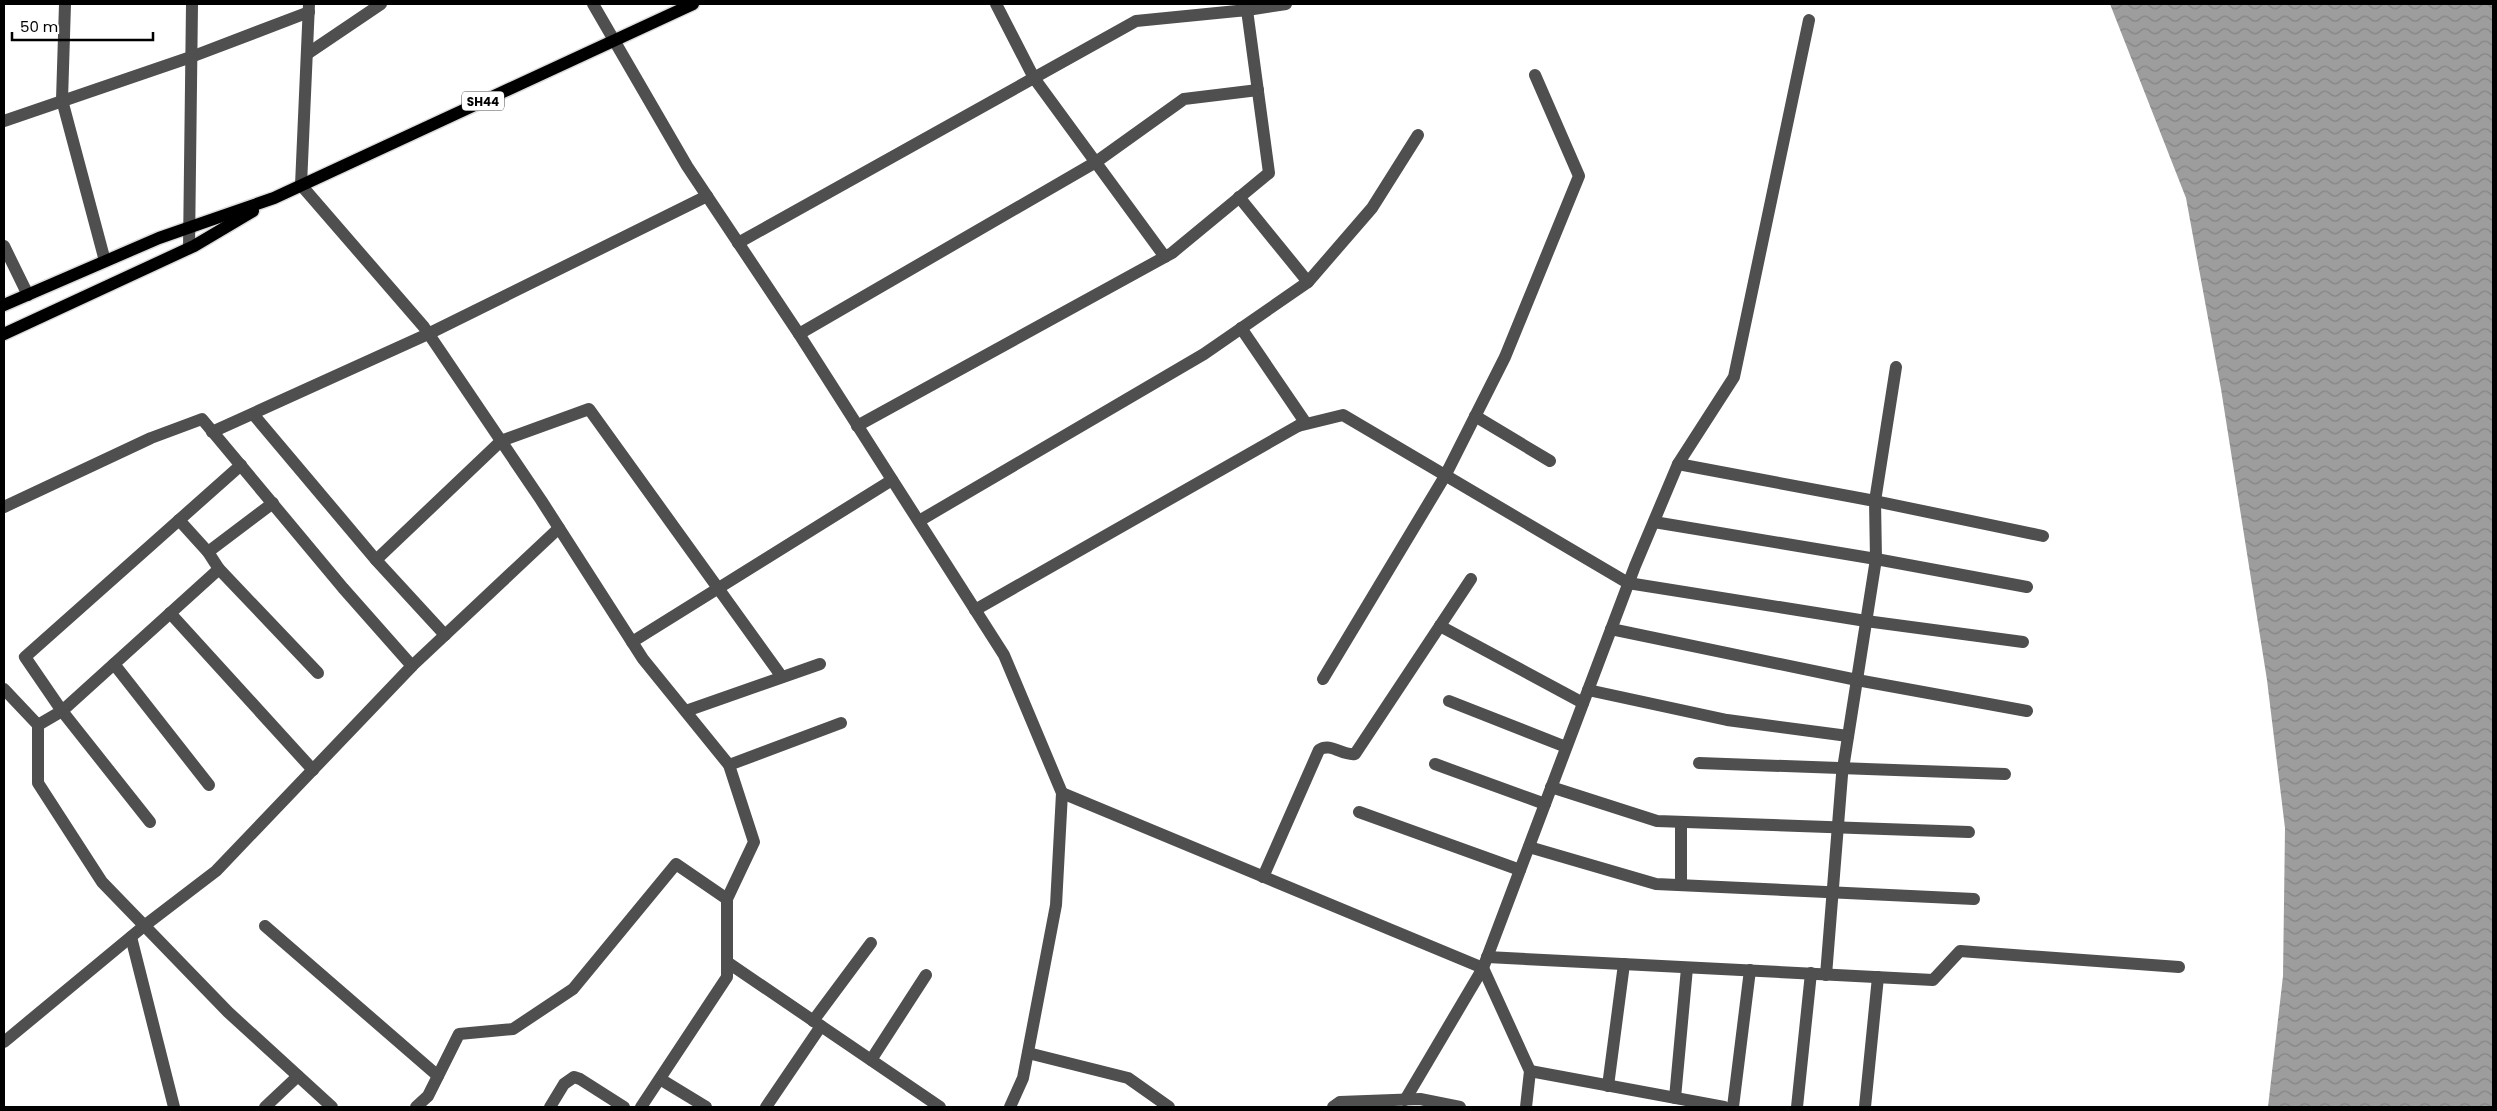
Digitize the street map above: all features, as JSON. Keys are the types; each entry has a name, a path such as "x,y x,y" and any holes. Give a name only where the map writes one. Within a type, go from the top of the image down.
{"main road":[{"name":"SH44","path":"4,334 189,248 274,198 301,185 693,4"},
{"name":"SH44","path":"4,305 159,238 274,198"}],"street":[{"path":"65,4 62,100 105,261"},
{"path":"189,248 192,4"},
{"path":"307,54 381,4"},
{"path":"593,4 687,166 799,334 1004,655 1062,792 1056,905 1023,1078 1010,1107"},
{"path":"996,4 1034,78 1165,257"},
{"path":"738,243 1136,21 1247,10 1286,4"},
{"path":"4,121 191,57 309,8 301,185 428,334 559,528 643,659 729,765 754,842 727,899 728,977 641,1107"},
{"path":"858,426 1165,257 1269,172 1247,10"},
{"path":"1405,1100 1485,962 1628,583 1678,464 1734,377 1810,20"},
{"path":"1323,679 1445,476 1505,357 1579,176 1535,75"},
{"path":"799,334 1096,162 1184,99 1258,90"},
{"path":"919,521 1204,354 1308,282 1369,212 1418,135"},
{"path":"212,432 428,334 707,196"},
{"path":"1239,197 1308,282"},
{"path":"4,246 28,295"},
{"path":"975,610 1305,422 1241,328"},
{"path":"1826,974 1844,768 1876,559 1875,501 1896,367"},
{"path":"376,560 501,441 589,409 782,677"},
{"path":"253,414 376,560 445,635"},
{"path":"1298,426 1343,415 1628,583 1866,621 2023,642"},
{"path":"1475,416 1550,461"},
{"path":"4,507 151,438 202,419 343,588 412,666"},
{"path":"1678,464 1875,501 2042,536"},
{"path":"150,822 62,711 25,657 241,465"},
{"path":"632,642 892,480"},
{"path":"208,552 273,503"},
{"path":"179,520 208,552 219,569 318,673"},
{"path":"1654,522 1876,559 2027,587"},
{"path":"4,1042 144,926 216,871 412,666 559,528"},
{"path":"38,726 62,711 219,569"},
{"path":"1263,877 1318,750 1328,747 1350,755 1355,754 1471,579"},
{"path":"170,613 313,770"},
{"path":"1440,626 1583,703"},
{"path":"1611,630 1857,680 2027,711"},
{"path":"114,664 209,784"},
{"path":"686,711 820,664"},
{"path":"4,688 38,726 38,783 102,882 228,1012 332,1107"},
{"path":"1588,690 1727,720 1848,736"},
{"path":"1449,701 1566,747"},
{"path":"729,765 841,723"},
{"path":"1699,763 2005,774"},
{"path":"1435,764 1545,804"},
{"path":"1551,787 1657,821 1969,832"},
{"path":"1062,792 1263,877 1485,962 1624,964 1933,980 1960,951 2179,967"},
{"path":"1359,812 1520,870"},
{"path":"1681,885 1682,822"},
{"path":"1529,847 1656,884 1974,899"},
{"path":"416,1107 428,1096 460,1034 513,1029 572,989 676,864 727,899"},
{"path":"266,926 438,1076"},
{"path":"131,937 174,1107"},
{"path":"766,1107 817,1023 871,943"},
{"path":"727,962 871,1060 926,1103 940,1107"},
{"path":"1485,962 1530,1071 1526,1107"},
{"path":"1608,1086 1624,964"},
{"path":"1674,1098 1687,968"},
{"path":"1733,1107 1750,970"},
{"path":"1797,1107 1811,974"},
{"path":"871,1060 926,975"},
{"path":"1865,1107 1878,977"},
{"path":"1028,1053 1128,1078 1169,1107"},
{"path":"1530,1071 1724,1107"},
{"path":"265,1107 298,1076"},
{"path":"550,1107 564,1084 574,1077 624,1107"},
{"path":"660,1079 706,1107"},
{"path":"1333,1107 1340,1102 1405,1100 1460,1107"}],"water":[{"path":"2110,4 2493,4 2493,1107 2268,1107 2283,976 2285,828 2267,680 2221,389 2186,198"}]}
